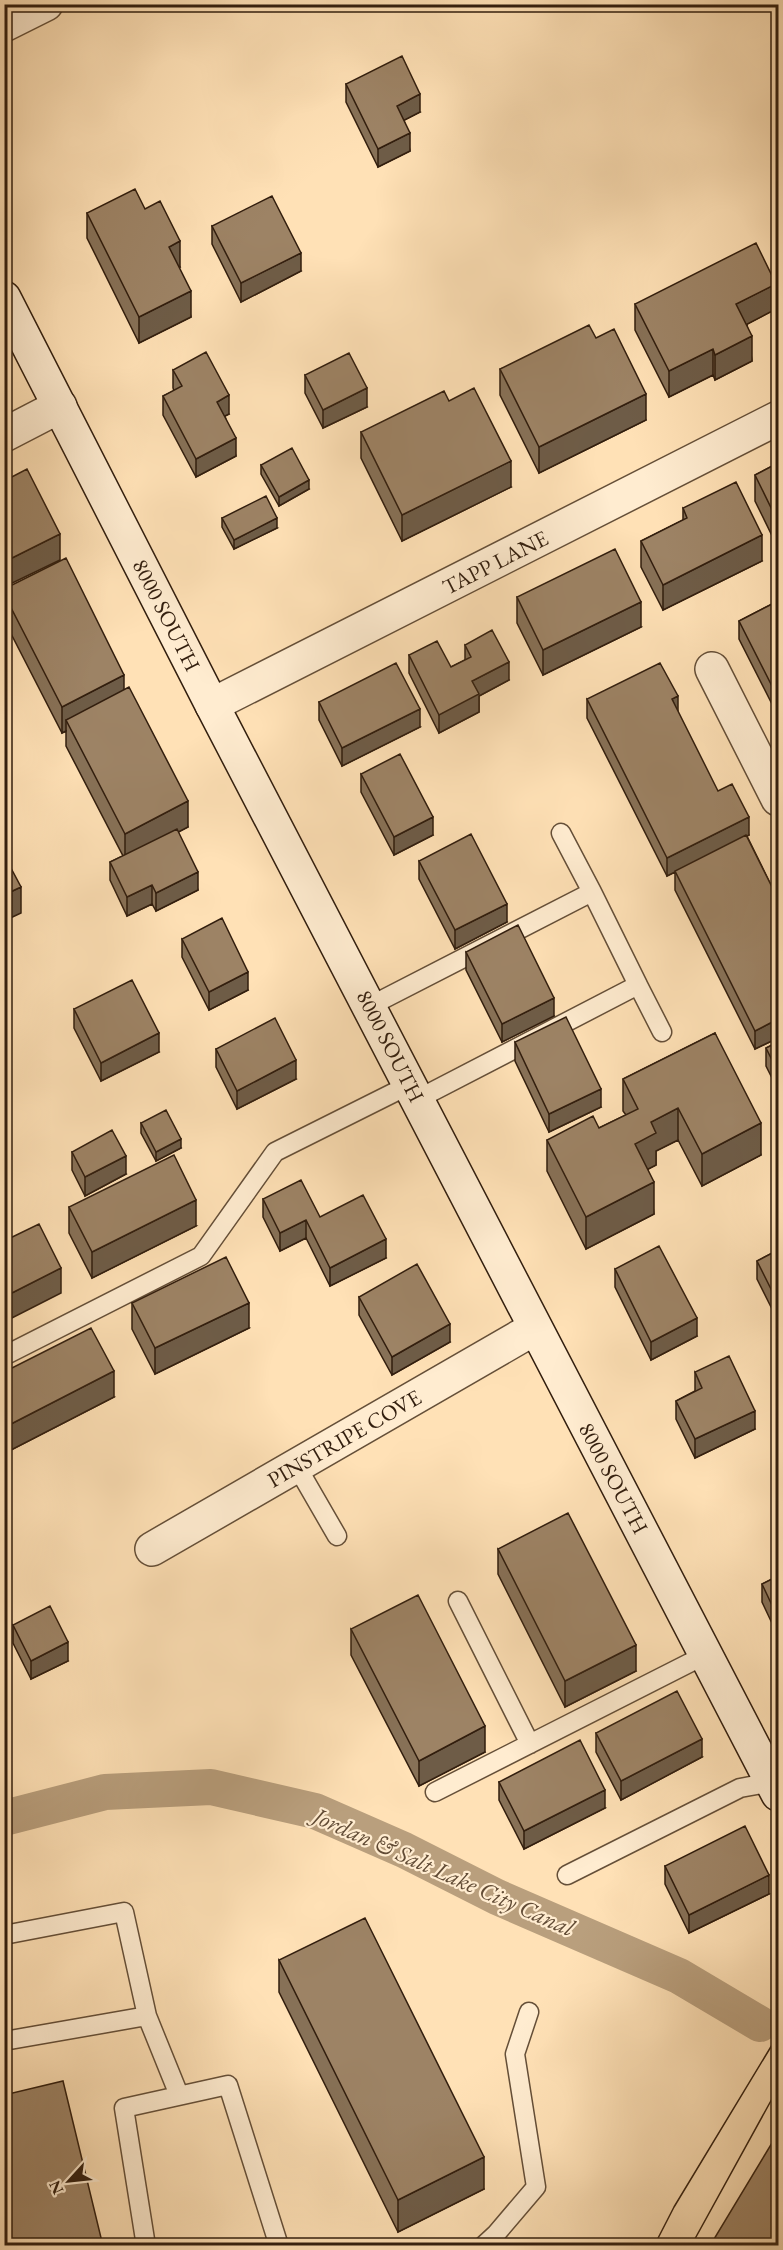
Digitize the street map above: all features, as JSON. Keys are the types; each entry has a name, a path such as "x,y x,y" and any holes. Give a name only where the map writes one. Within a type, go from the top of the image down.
{"street":[{"path":"4,26 46,4"},
{"name":"8000 SOUTH","path":"4,298 535,1328 776,1785"},
{"path":"4,435 60,406"},
{"name":"TAPP LANE","path":"212,705 778,418"},
{"path":"712,669 774,779"},
{"name":"PINSTRIPE COVE","path":"152,1548 535,1328"}],"lane":[{"path":"561,833 662,1032"},
{"path":"370,1006 592,892"},
{"path":"4,1356 201,1256 275,1152 414,1092 638,985"},
{"path":"296,1465 337,1536"},
{"path":"458,1601 530,1744"},
{"path":"435,1792 707,1654"},
{"path":"567,1875 740,1788 776,1785"},
{"path":"4,1935 124,1912 147,2016 179,2095"},
{"path":"483,2246 536,2187 515,2054 529,2012"},
{"path":"4,2041 147,2016"},
{"path":"146,2246 124,2108 228,2085 279,2246"}],"building":[{"path":"402,56 420,94 397,106 410,133 378,149 346,84"},
{"path":"135,189 145,209 160,201 180,241 169,247 191,291 139,317 87,213"},
{"path":"272,196 301,253 241,283 212,226"},
{"path":"756,243 776,284 736,304 752,336 715,355 713,349 669,371 635,304"},
{"path":"589,325 596,338 614,329 646,394 539,447 500,369"},
{"path":"206,352 229,395 217,402 236,438 196,459 163,396 182,386 173,370"},
{"path":"349,353 367,388 323,410 305,375"},
{"path":"474,388 511,461 402,515 361,432 444,391 449,401"},
{"path":"292,448 309,480 279,497 261,465"},
{"path":"778,463 778,522 755,475"},
{"path":"27,469 60,534 4,562 4,481"},
{"path":"736,482 762,535 663,585 641,541 687,518 683,508"},
{"path":"266,496 277,518 234,540 222,518"},
{"path":"615,549 641,602 543,650 517,597"},
{"path":"66,558 124,675 62,707 4,594 4,589"},
{"path":"778,601 778,687 774,690 739,621"},
{"path":"492,630 509,662 472,681 479,694 439,715 409,655 437,641 451,667 471,657 465,645"},
{"path":"396,663 420,709 342,748 319,702"},
{"path":"660,663 678,696 672,699 718,791 732,784 749,817 667,858 587,699"},
{"path":"129,687 188,801 125,834 66,720"},
{"path":"400,754 433,817 394,837 361,774"},
{"path":"177,829 198,872 156,893 152,885 127,897 110,862"},
{"path":"471,834 507,904 455,930 419,861"},
{"path":"746,835 778,895 778,1019 755,1031 675,871"},
{"path":"4,855 21,887 4,895"},
{"path":"222,918 248,972 209,992 182,939"},
{"path":"518,925 554,998 502,1024 466,952"},
{"path":"132,980 159,1033 101,1063 74,1009"},
{"path":"566,1017 601,1089 549,1114 515,1042"},
{"path":"275,1018 296,1060 237,1091 216,1049"},
{"path":"715,1033 761,1123 702,1154 678,1108 651,1122 656,1133 635,1144 654,1182 586,1217 547,1140 593,1116 599,1128 638,1109 623,1079"},
{"path":"778,1042 778,1072 766,1048"},
{"path":"166,1110 181,1139 156,1152 141,1123"},
{"path":"112,1130 126,1156 85,1177 72,1152"},
{"path":"174,1155 196,1200 92,1252 69,1207"},
{"path":"301,1180 320,1217 363,1195 386,1239 330,1268 306,1220 280,1233 263,1199"},
{"path":"39,1224 61,1268 4,1297 4,1241"},
{"path":"659,1246 697,1318 651,1342 615,1269"},
{"path":"778,1250 778,1293 774,1295 757,1261"},
{"path":"226,1257 249,1303 155,1348 132,1303"},
{"path":"417,1264 450,1324 392,1357 359,1297"},
{"path":"91,1328 114,1371 11,1424 4,1411 4,1372"},
{"path":"729,1356 755,1411 695,1439 676,1401 702,1388 695,1372"},
{"path":"568,1513 636,1645 565,1681 498,1549"},
{"path":"778,1576 778,1618 762,1584"},
{"path":"418,1595 485,1726 419,1761 351,1629"},
{"path":"50,1606 68,1642 31,1661 13,1625"},
{"path":"677,1691 702,1739 621,1781 596,1733"},
{"path":"580,1740 605,1790 524,1831 499,1782"},
{"path":"745,1826 769,1875 689,1915 665,1866"},
{"path":"365,1918 484,2157 398,2200 279,1960"},
{"path":"63,2081 103,2246 5,2246 4,2095"},
{"path":"778,2133 778,2246 714,2246 711,2244"}],"waterway":[{"name":"Jordan & Salt Lake City Canal","path":"4,1818 105,1792 211,1787 315,1811 404,1850 497,1897 679,1976 760,2024"}],"tram line":[{"path":"654,2246 674,2207 778,2035"},
{"path":"691,2246 778,2088"}]}
